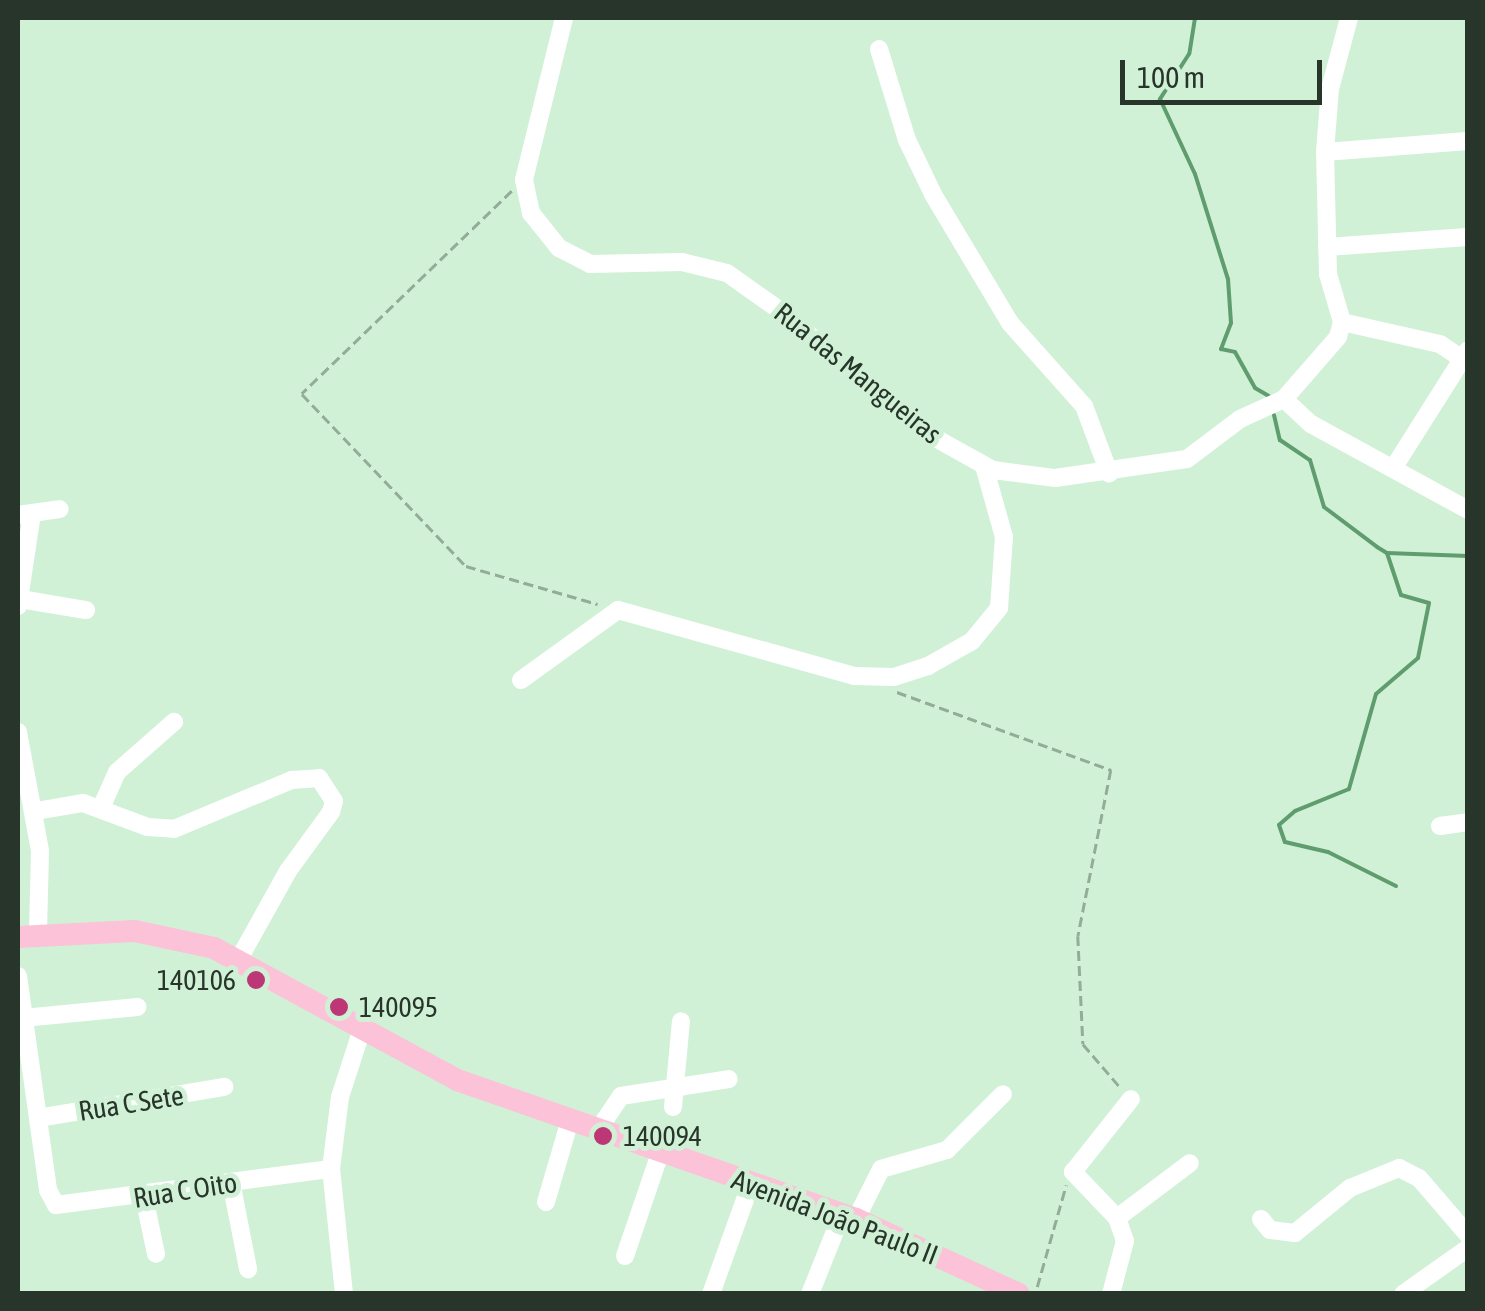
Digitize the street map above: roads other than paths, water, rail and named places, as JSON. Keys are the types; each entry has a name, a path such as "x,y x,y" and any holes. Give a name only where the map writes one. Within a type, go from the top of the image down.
{"main road":[{"name":"Avenida João Paulo II","path":"28,935 135,932 214,948 458,1080 849,1216 1019,1294"}],"street":[{"name":"Rua das Mangueiras","path":"564,18 554,80 524,180 537,222 574,258 613,266 682,262 727,273 785,314 904,418 984,466 1039,477 1109,473 1187,459 1259,408 1284,399 1338,337 1342,322"},
{"path":"1349,18 1330,89 1326,152 1327,248 1342,322 1440,344 1464,354 1394,468"},
{"path":"879,50 907,140 934,196 1010,323 1084,406 1109,473"},
{"path":"1326,152 1468,141"},
{"path":"1327,248 1468,237"},
{"path":"1284,399 1310,424 1468,510"},
{"path":"521,680 618,610 854,676 894,677 928,666 988,626 1006,584 1004,537 984,466"},
{"path":"60,509 24,514 20,593 86,610"},
{"path":"101,808 117,772 174,722"},
{"path":"18,732 29,806 28,935"},
{"path":"29,806 72,802 101,808 148,827 174,829 309,776 319,778 334,801 319,830 288,870 238,961"},
{"path":"1440,826 1468,822"},
{"path":"18,976 38,1118"},
{"path":"24,1018 137,1007"},
{"path":"674,1098 682,1021"},
{"path":"344,1294 331,1169 340,1097 362,1029"},
{"path":"598,1130 620,1096 674,1098 730,1079"},
{"name":"Rua C Sete","path":"38,1118 224,1087"},
{"path":"810,1294 849,1216 881,1169 947,1150 1003,1094"},
{"path":"1111,1294 1126,1253 1117,1218 1073,1172 1131,1099"},
{"name":"Rua C Oito","path":"38,1118 48,1190 63,1207 331,1169"},
{"path":"546,1202 570,1120"},
{"path":"625,1256 660,1153"},
{"path":"1117,1218 1190,1162"},
{"path":"1261,1219 1270,1230 1295,1233 1350,1188 1399,1168 1420,1178 1466,1248 1403,1294"},
{"path":"231,1182 248,1270"},
{"path":"711,1294 752,1183"},
{"path":"144,1197 156,1254"}],"waterway":[{"path":"1195,18 1189,54 1160,99 1195,174 1228,279 1231,323 1221,349 1235,352 1255,388 1269,396"},
{"path":"1274,415 1280,440 1310,460 1324,507 1377,547 1387,553 1468,556"},
{"path":"1387,553 1401,595 1429,603 1418,658 1376,694 1349,789 1295,811 1279,825 1285,842 1328,852 1396,886"}],"place":[{"name":"140106","path":"256,980"},
{"name":"140095","path":"339,1007"},
{"name":"140094","path":"603,1136"}]}
